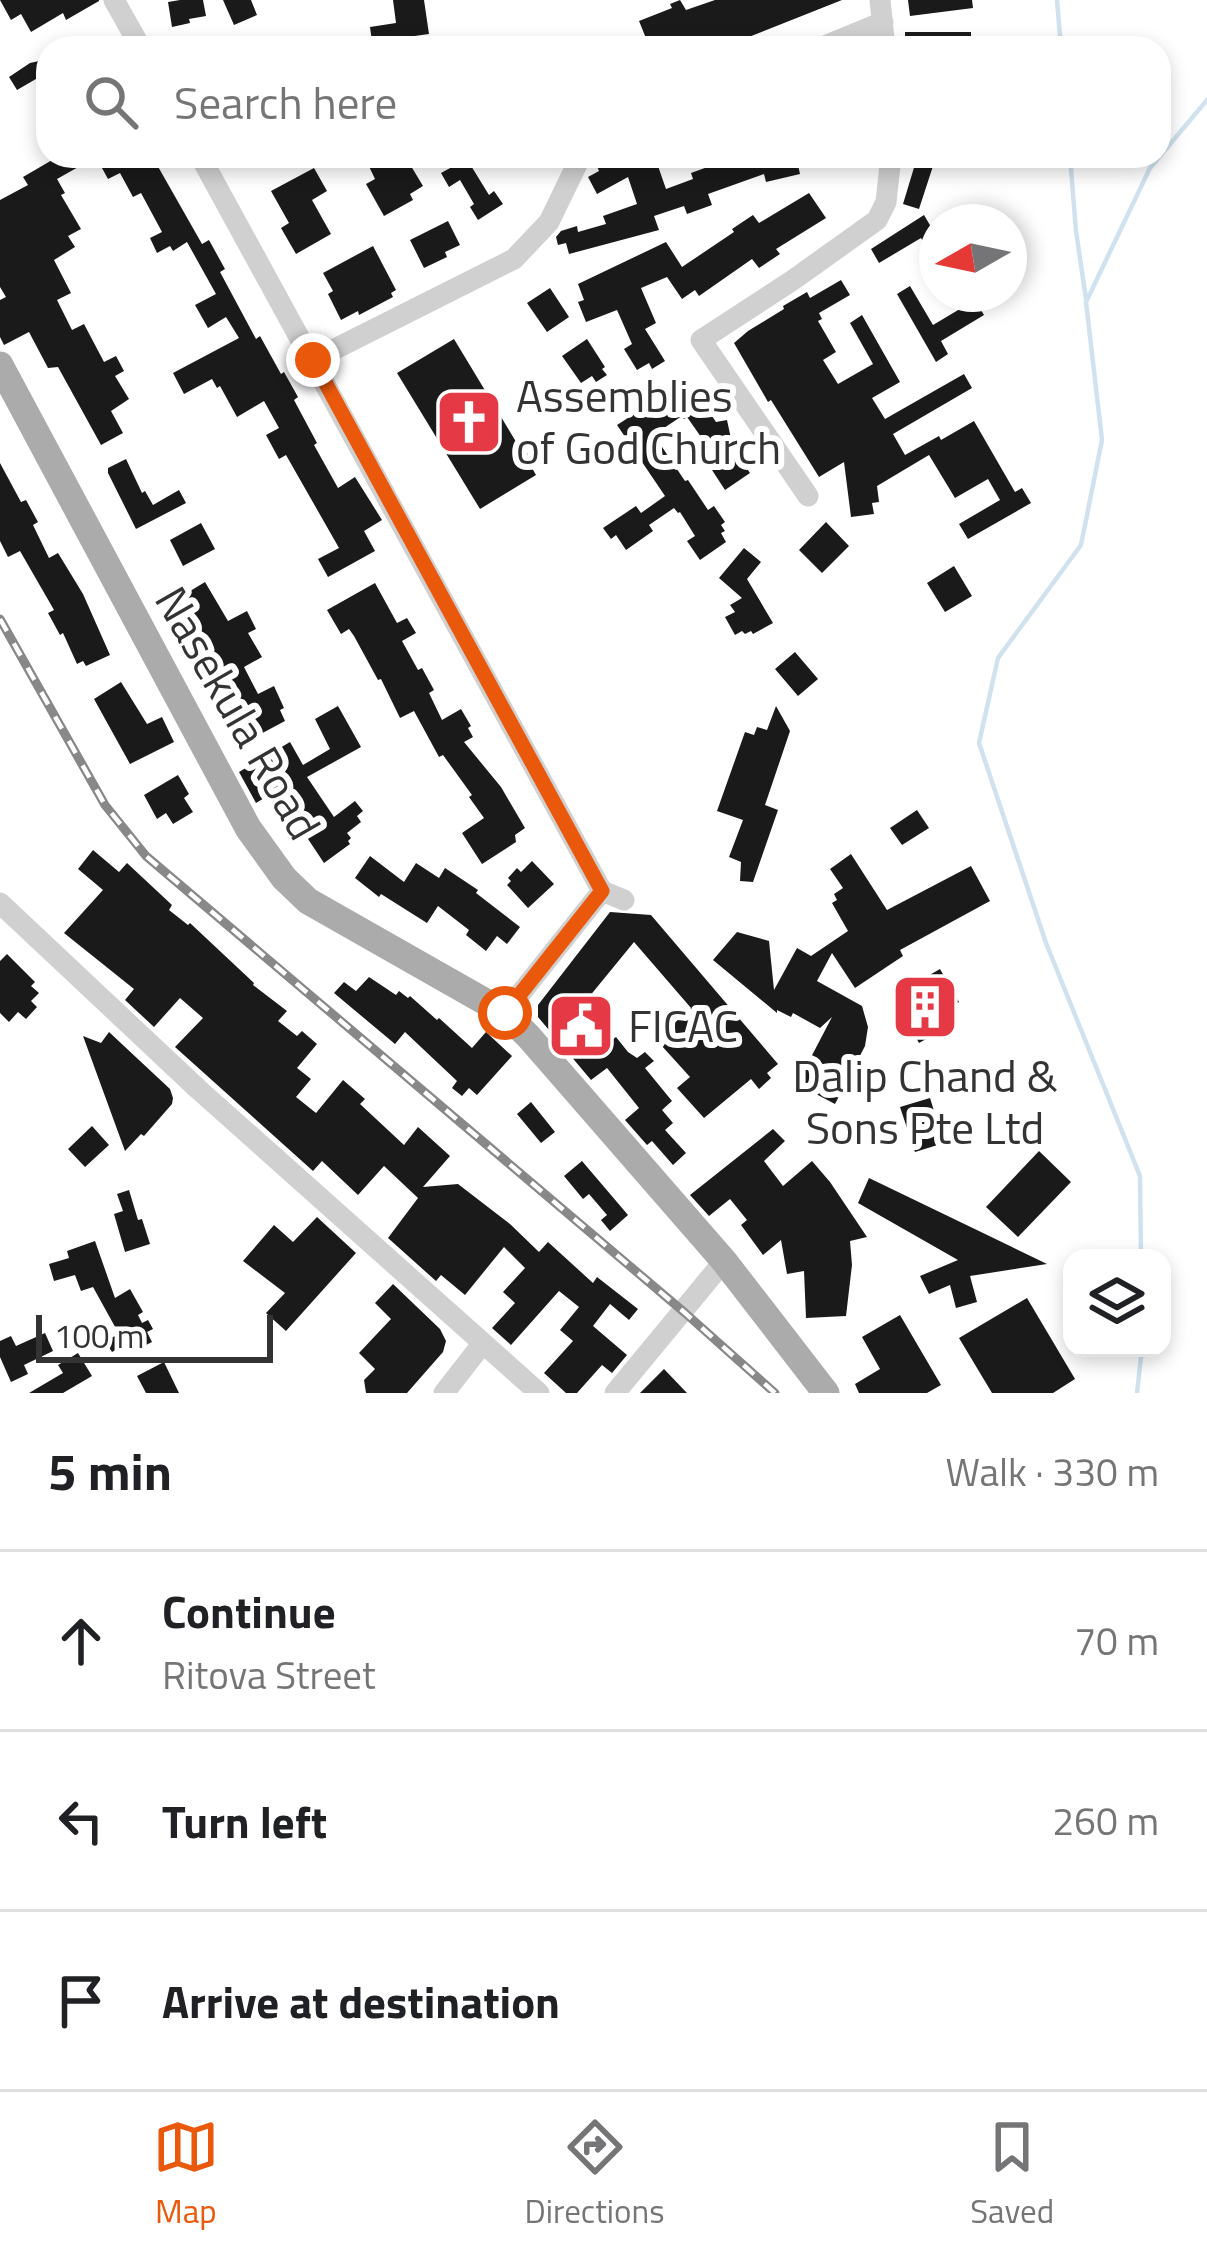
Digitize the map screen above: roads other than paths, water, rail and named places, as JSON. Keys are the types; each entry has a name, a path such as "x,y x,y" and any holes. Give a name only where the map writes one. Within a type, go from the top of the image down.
{"main road":[{"name":"Nasekula Road","path":"0,365 268,859 308,901 505,1013 530,1036 724,1261 826,1393"}],"street":[{"path":"114,0 134,36"},
{"path":"840,36 882,11"},
{"path":"207,168 613,896 505,1013"},
{"path":"313,360 514,259 549,222 575,168"},
{"path":"808,496 701,340 877,220 886,202 890,168"},
{"path":"0,903 198,1089 539,1393"},
{"path":"615,1393 724,1261"},
{"path":"444,1393 483,1343"}],"waterway":[{"path":"1057,0 1060,36"},
{"path":"1171,143 1207,100"},
{"path":"1071,168 1086,299"},
{"path":"1141,1249 1140,1176 1046,943 979,743 998,658 1081,545 1102,440 1086,302 1150,168"},
{"path":"1137,1393 1141,1357"}],"railway":[{"path":"0,619 105,805 146,856 775,1393"}],"place":[{"name":"Assemblies of God Church","path":"469,422"},
{"name":"Dalip Chand & Sons Pte Ltd","path":"925,1007"},
{"name":"FICAC","path":"581,1026"}]}
